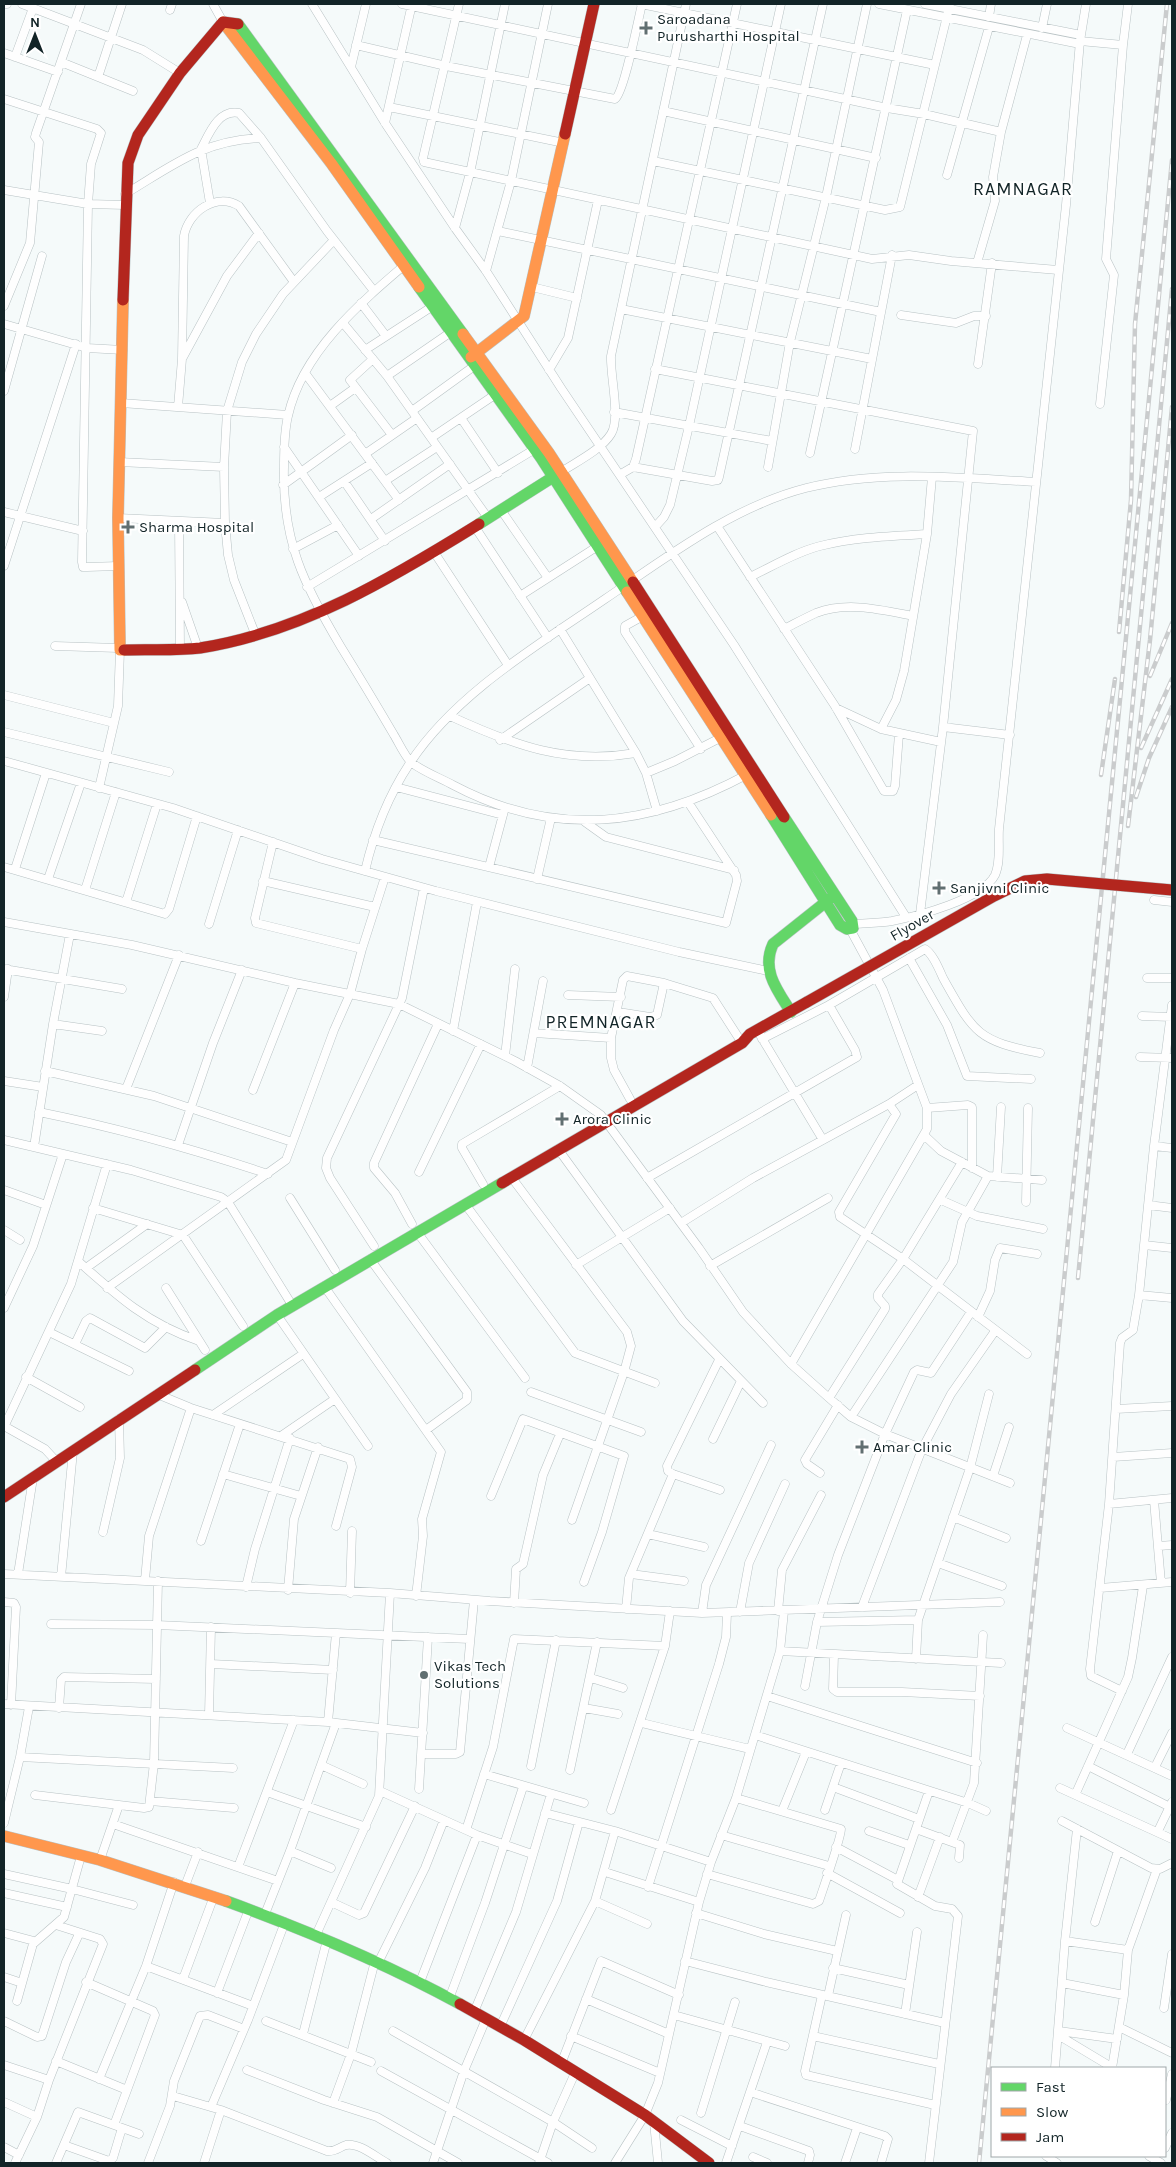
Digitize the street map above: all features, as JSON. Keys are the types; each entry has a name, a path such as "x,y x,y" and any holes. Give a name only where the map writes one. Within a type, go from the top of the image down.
{"main road":[{"path":"476,359 524,316 543,241 594,4"},
{"path":"558,475 434,552 321,613 256,636 198,648 180,650 119,649 118,518 126,174 133,147 180,74 223,22 237,24 243,29 558,475 831,898 852,926"},
{"path":"407,263 451,332 476,359 496,394 535,449 558,475 598,546 628,584 643,616 720,738 750,773"},
{"name":"Flyover","path":"750,1036 994,896 1025,882 1047,879 1172,890"},
{"path":"791,1012 768,971 766,959 773,944 831,898"},
{"path":"4,1486 54,1458 73,1451 119,1418 276,1315 290,1301 374,1246 465,1204 512,1178 630,1099 750,1036"},
{"path":"4,1497 34,1476 54,1458 202,1345 324,1286 370,1260 414,1228 483,1184 750,1036"},
{"path":"4,1838 100,1860 180,1884 285,1922 420,1982 524,2040 650,2119 705,2162"}],"street":[{"path":"22,4 38,7 150,53 180,74"},
{"path":"4,306 28,252 40,142 35,136 76,24 81,4"},
{"path":"98,77 122,4"},
{"path":"213,4 223,22"},
{"path":"312,4 385,123 455,228 486,270 549,370 621,474 672,554 734,645 906,917"},
{"path":"351,67 366,4"},
{"path":"402,4 887,108 924,114 1001,132"},
{"path":"458,4 446,66 422,158 424,162 872,259 892,255 914,255 951,262 992,263 1058,270"},
{"path":"455,228 470,173 505,4"},
{"path":"486,270 511,181 530,82 548,4"},
{"path":"356,45 446,66 611,100 617,98 631,53 641,4 935,65"},
{"path":"558,475 601,445 612,433 614,412 611,356 686,4"},
{"path":"633,467 676,269 702,171 738,4"},
{"path":"655,527 668,511 689,426 781,4"},
{"path":"621,474 633,467 712,481 718,480 760,287 784,188 822,4"},
{"path":"768,467 790,342 812,247 826,197 867,4"},
{"path":"879,4 1027,35 1123,45"},
{"path":"925,4 949,6 1042,28 1080,40"},
{"path":"989,17 991,4"},
{"path":"1042,28 1047,4"},
{"path":"791,1364 925,1136 928,1125 927,1108 878,976 852,926 893,921 920,914 982,889 995,875 1066,205 1080,40 1086,4"},
{"path":"1100,404 1114,275 1106,259 1128,4"},
{"path":"385,123 412,5"},
{"path":"653,161 885,210 900,207 949,6"},
{"path":"15,57 38,7"},
{"path":"810,453 841,304 866,206 907,10"},
{"path":"947,175 989,27"},
{"path":"977,263 995,201 993,177 1001,132 1027,35"},
{"path":"4,53 58,72"},
{"path":"61,62 133,91"},
{"path":"4,99 97,128 101,133 91,164 88,204 83,566 118,566"},
{"path":"389,107 564,143"},
{"path":"663,111 876,158"},
{"path":"210,203 201,149 216,123 230,112 242,115 374,291"},
{"path":"4,190 88,204 125,200 201,149 238,140 261,138"},
{"path":"549,370 566,344 598,200"},
{"path":"178,407 182,359 185,229 191,218 210,203 220,201 239,206 294,282"},
{"path":"498,231 881,312"},
{"path":"182,359 227,276 259,233"},
{"path":"256,636 232,574 224,523 227,410 242,362 256,334 294,282 334,240"},
{"path":"855,449 892,255"},
{"path":"4,391 42,256"},
{"path":"407,263 361,303 316,356 305,373 288,415 284,447 284,485 286,520 292,549 307,587 410,762 467,792 505,806 551,818 586,822 616,819 657,811 688,802 750,773"},
{"path":"978,364 992,263"},
{"path":"532,287 577,298"},
{"path":"361,303 386,336"},
{"path":"366,350 433,306"},
{"path":"621,309 872,359"},
{"path":"901,315 956,323 974,316 986,316"},
{"path":"344,323 387,376 488,518"},
{"path":"4,324 87,348 123,350"},
{"path":"387,376 451,332"},
{"path":"4,566 76,344"},
{"path":"373,359 350,378 355,388 392,435"},
{"path":"412,410 476,359"},
{"path":"655,369 970,429 973,434 943,727 920,914"},
{"path":"305,373 398,500"},
{"path":"330,406 355,388"},
{"path":"431,438 496,394"},
{"path":"121,403 288,415"},
{"path":"614,412 772,441"},
{"path":"365,454 417,418"},
{"path":"460,418 498,473"},
{"path":"284,485 352,435"},
{"path":"385,481 437,446"},
{"path":"284,447 359,556"},
{"path":"307,587 469,491 535,449"},
{"path":"119,462 224,467"},
{"path":"319,497 372,463"},
{"path":"371,519 450,464"},
{"path":"365,871 373,840 396,787 410,762 450,716 508,665 672,554 717,526 744,512 805,488 871,477 970,478 1036,482"},
{"path":"881,729 900,686 927,534 932,477"},
{"path":"344,481 385,541"},
{"path":"502,510 548,578"},
{"path":"4,512 83,532"},
{"path":"118,518 224,523"},
{"path":"179,521 180,650"},
{"path":"292,549 338,525"},
{"path":"717,526 836,708 884,792 888,793 893,791 895,786 899,734"},
{"path":"475,527 548,638"},
{"path":"750,577 799,553 819,546 864,538 927,534"},
{"path":"520,596 598,546"},
{"path":"434,552 508,665"},
{"path":"179,596 198,648"},
{"path":"784,629 817,613 839,608 875,608 913,616"},
{"path":"643,616 625,626 625,632 701,749"},
{"path":"560,629 636,753 646,773 657,811"},
{"path":"55,646 119,649 118,706 100,788"},
{"path":"500,740 590,678"},
{"path":"4,695 114,723"},
{"path":"836,708 881,729 941,742"},
{"path":"450,716 500,740 573,756 611,757 636,753"},
{"path":"943,727 1010,735"},
{"path":"4,732 169,772"},
{"path":"646,773 701,749 720,738"},
{"path":"4,761 197,816 273,842 424,888 679,952 768,971"},
{"path":"15,869 46,773"},
{"path":"48,878 81,783"},
{"path":"396,787 503,815"},
{"path":"85,890 116,792"},
{"path":"373,840 724,923 727,921 737,881 734,870 688,802"},
{"path":"126,902 156,804"},
{"path":"489,867 505,806"},
{"path":"4,866 161,914 167,913 197,816"},
{"path":"537,879 551,818"},
{"path":"586,822 606,837 734,870"},
{"path":"209,924 238,830"},
{"path":"273,842 255,918 256,923 362,949"},
{"path":"107,1288 286,1160 334,1030 350,994 385,877"},
{"path":"263,881 375,907"},
{"path":"374,1246 330,1178 326,1168 327,1158 404,991 424,888"},
{"path":"1154,900 1172,902"},
{"path":"453,1031 477,902"},
{"path":"4,922 179,955 295,983 399,1004 505,1056 560,1086 604,1118 743,1312 791,1364 829,1398 851,1417 885,1434 1010,1483"},
{"path":"34,1147 52,1024 70,934"},
{"path":"750,1036 829,1005 924,949 928,950 966,1018 988,1038 1003,1046 1040,1053"},
{"path":"126,1089 179,955"},
{"path":"910,958 947,1025 967,1076 1032,1079"},
{"path":"4,998 6,969 122,989"},
{"path":"178,1144 190,1107 242,970"},
{"path":"505,1056 515,970"},
{"path":"630,1099 612,1064 611,1038 618,1012 623,980 627,976 664,983 713,998 750,1036 794,1093 823,1140"},
{"path":"1147,978 1172,978"},
{"path":"527,1068 543,981"},
{"path":"253,1090 295,983"},
{"path":"618,1012 650,1017 657,1015 664,983"},
{"path":"568,995 620,997"},
{"path":"647,1178 857,1057 855,1050 829,1005"},
{"path":"1122,1691 1090,1673 1109,1504 1120,1343 1122,1338 1133,1330 1139,1294 1154,1146 1169,1058 1172,1005"},
{"path":"1142,1016 1172,1017"},
{"path":"52,1024 102,1031"},
{"path":"438,1024 374,1163 376,1170 395,1193 414,1228 525,1378"},
{"path":"534,1033 611,1038"},
{"path":"419,1172 481,1044"},
{"path":"1140,1057 1169,1058"},
{"path":"45,1071 126,1089 190,1107 292,1142"},
{"path":"4,1081 43,1087"},
{"path":"680,1223 754,1178 889,1104 918,1085"},
{"path":"483,1184 462,1148 462,1144 560,1086"},
{"path":"889,1104 896,1114 839,1213 840,1217 903,1260 1027,1354"},
{"path":"927,1108 968,1105 972,1107 972,1168"},
{"path":"997,1177 1001,1107"},
{"path":"1026,1202 1028,1108"},
{"path":"40,1112 178,1144 268,1174"},
{"path":"925,1136 941,1151 988,1176 1042,1180"},
{"path":"4,1140 107,1164 215,1195 228,1202 290,1301"},
{"path":"1154,1146 1172,1148"},
{"path":"558,1149 683,1321 718,1360 763,1403"},
{"path":"4,1308 33,1246 63,1154"},
{"path":"829,1398 885,1310 885,1306 878,1298 878,1294 903,1260 941,1200 962,1162"},
{"path":"54,1458 4,1426 71,1284 107,1164"},
{"path":"851,1417 953,1262 966,1213 988,1176"},
{"path":"512,1178 630,1337 631,1346 624,1372 606,1418 572,1520"},
{"path":"4,1190 46,1205"},
{"path":"290,1198 336,1270"},
{"path":"710,1266 828,1198"},
{"path":"941,1200 966,1213 1043,1229"},
{"path":"465,1204 572,1350 578,1355 655,1383"},
{"path":"1148,1205 1172,1208"},
{"path":"93,1208 183,1235 243,1326"},
{"path":"576,1265 670,1208"},
{"path":"86,1268 147,1224"},
{"path":"4,1230 20,1240"},
{"path":"1144,1245 1172,1248"},
{"path":"805,1686 816,1622 838,1555 885,1434 914,1372 917,1370 930,1373 975,1315 990,1291 995,1260 1000,1248 1036,1254"},
{"path":"370,1260 467,1392 467,1400 426,1430"},
{"path":"78,1261 129,1305 202,1345"},
{"path":"324,1286 442,1454 422,1519 423,1536 416,1596"},
{"path":"166,1288 202,1345"},
{"path":"1139,1294 1172,1298"},
{"path":"276,1315 368,1446"},
{"path":"75,1344 90,1318 145,1348 166,1326"},
{"path":"862,1607 922,1449 951,1394 995,1331"},
{"path":"49,1332 130,1372"},
{"path":"213,1415 303,1354"},
{"path":"718,1360 667,1464 668,1471 673,1474 720,1490"},
{"path":"26,1377 80,1407"},
{"path":"713,1439 740,1381"},
{"path":"531,1392 640,1432"},
{"path":"156,1394 191,1408 318,1447 352,1461 336,1526"},
{"path":"916,1659 918,1620 970,1468 989,1394"},
{"path":"282,1436 335,1399"},
{"path":"820,1473 807,1464 806,1459 838,1405"},
{"path":"1116,1410 1172,1406"},
{"path":"145,1580 149,1536 191,1408"},
{"path":"103,1532 120,1458 122,1437 119,1418"},
{"path":"491,1496 522,1420 623,1455 624,1458 584,1582"},
{"path":"201,1541 240,1424"},
{"path":"993,1476 1009,1427"},
{"path":"514,1603 516,1569 523,1563 543,1475 560,1434"},
{"path":"246,1587 290,1438"},
{"path":"702,1613 706,1585 771,1445"},
{"path":"288,1590 292,1534 301,1496 318,1447"},
{"path":"61,1577 73,1451"},
{"path":"1113,1457 1172,1453"},
{"path":"223,1474 301,1496"},
{"path":"626,1609 627,1590 632,1574 673,1474"},
{"path":"18,1574 34,1476"},
{"path":"740,1612 748,1563 785,1484"},
{"path":"658,2163 650,2119 696,1913 711,1862 736,1798 780,1651 782,1570 821,1494"},
{"path":"1109,1504 1172,1498"},
{"path":"1154,1500 1161,1583"},
{"path":"953,1517 1006,1538"},
{"path":"350,1593 352,1531"},
{"path":"648,1534 704,1547"},
{"path":"1159,1546 1172,1545"},
{"path":"938,1563 1002,1586"},
{"path":"4,1574 145,1580 288,1590 390,1593 514,1603 702,1613 1000,1602"},
{"path":"632,1574 684,1581"},
{"path":"34,1795 147,1808 150,1801 154,1763 158,1581"},
{"path":"1100,1588 1172,1582"},
{"path":"1076,1793 1122,1691 1132,1658 1142,1586"},
{"path":"303,2034 321,1937 331,1902 366,1827 380,1791 390,1593"},
{"path":"421,1754 456,1754 460,1752 474,1600"},
{"path":"4,1602 14,1603 16,1607 8,1704 29,1707 332,1722 383,1730 423,1733"},
{"path":"611,1810 642,1722 665,1646 670,1611"},
{"path":"648,1887 719,1664 726,1636 728,1613"},
{"path":"816,1622 918,1620"},
{"path":"51,1624 156,1624 469,1639"},
{"path":"209,1715 211,1627"},
{"path":"265,1914 322,1765 332,1722 336,1633"},
{"path":"952,1842 968,1803 976,1763 983,1635"},
{"path":"419,1789 428,1637"},
{"path":"466,1830 496,1733 513,1641 522,1638 665,1646"},
{"path":"531,1766 556,1640"},
{"path":"570,1770 591,1678 597,1642"},
{"path":"780,1651 1001,1663"},
{"path":"834,1655 833,1689 837,1692 902,1692 980,1696"},
{"path":"1127,1754 1172,1657"},
{"path":"211,1664 333,1670"},
{"path":"59,1708 61,1680 64,1677 156,1679"},
{"path":"591,1678 623,1688"},
{"path":"767,1696 976,1763"},
{"path":"4,1823 7,1792 20,1757 29,1707"},
{"path":"584,1708 618,1714"},
{"path":"238,1867 294,1720"},
{"path":"642,1722 750,1749"},
{"path":"1067,1728 1100,1741 1172,1776"},
{"path":"1156,1767 1172,1733"},
{"path":"754,1735 968,1803 986,1811"},
{"path":"782,1811 806,1752"},
{"path":"20,1757 233,1768"},
{"path":"825,1810 841,1763"},
{"path":"322,1765 363,1784"},
{"path":"1088,1766 1171,1805 1158,1831"},
{"path":"484,1774 523,1787 584,1803"},
{"path":"449,1999 485,1903 523,1787"},
{"path":"833,1787 919,1819"},
{"path":"1060,1788 1076,1793 1172,1839"},
{"path":"380,1791 477,1835 504,1846 532,1854"},
{"path":"928,1791 916,1830 909,1845 898,1880 898,1886 935,1906 952,1909 958,1916 939,2064 929,2163"},
{"path":"267,1792 366,1827"},
{"path":"474,2012 516,1912 551,1794"},
{"path":"708,1874 816,1904 820,1901 828,1869 842,1833 840,1828 736,1798"},
{"path":"150,1801 234,1808"},
{"path":"100,1860 119,1804"},
{"path":"331,1902 359,1915 364,1913 415,1806"},
{"path":"545,1813 615,1831 711,1862"},
{"path":"333,2103 351,2054 376,1962 426,1868 444,1820"},
{"path":"1062,1821 1118,1851 1157,1869 1172,1863"},
{"path":"500,2027 557,1901 580,1822"},
{"path":"113,1824 278,1881"},
{"path":"1055,2067 1065,1941 1077,1829"},
{"path":"916,1830 961,1846 959,1858"},
{"path":"524,2040 595,1901 615,1831"},
{"path":"869,1831 909,1845"},
{"path":"420,1982 477,1835"},
{"path":"721,1835 828,1869 900,1913"},
{"path":"918,1898 940,1838"},
{"path":"836,1847 898,1880"},
{"path":"290,1851 331,1868"},
{"path":"1095,1922 1118,1851"},
{"path":"99,2079 180,1884 198,1852"},
{"path":"17,2001 34,1941 64,1918 81,1856"},
{"path":"1113,2067 1124,1995 1128,1950 1157,1869"},
{"path":"604,1872 699,1902"},
{"path":"4,1874 133,1905"},
{"path":"4,1893 67,1907"},
{"path":"183,1980 214,1896"},
{"path":"595,1901 648,1924"},
{"path":"217,1993 249,1909"},
{"path":"696,1913 764,1934 837,1951"},
{"path":"846,1915 805,2071 808,2076 935,2105"},
{"path":"211,2107 244,2029 285,1922"},
{"path":"15,2163 37,2117 56,2061 102,1942 100,1939 79,1934 56,1925"},
{"path":"905,2014 917,1932"},
{"path":"4,1933 34,1941"},
{"path":"4,2021 36,2037 42,2036 66,1962 79,1934"},
{"path":"1065,1941 1128,1950"},
{"path":"1164,2008 1172,1954"},
{"path":"560,2064 599,1962 603,1960 679,1994"},
{"path":"685,1961 825,1996 945,2022"},
{"path":"146,1966 253,2006"},
{"path":"833,1968 909,1985"},
{"path":"4,1977 22,1983"},
{"path":"86,1982 153,2011 155,2015 114,2124"},
{"path":"1062,1983 1124,1995"},
{"path":"586,1999 669,2034"},
{"path":"701,2113 735,2002"},
{"path":"148,2163 172,2096 174,2081 200,2016 208,2015 244,2029"},
{"path":"674,2015 784,2046"},
{"path":"433,2163 452,2112 464,2071 486,2019"},
{"path":"266,2021 370,2062"},
{"path":"1119,2028 1172,2052"},
{"path":"393,2031 553,2122 592,2148"},
{"path":"1058,2033 1117,2039"},
{"path":"1058,2033 1111,2067"},
{"path":"571,2036 660,2073"},
{"path":"813,2036 939,2064"},
{"path":"726,2163 767,2042"},
{"path":"56,2061 127,2090"},
{"path":"4,2065 49,2080"},
{"path":"247,2070 333,2103 377,2117 458,2163"},
{"path":"381,2071 542,2162 553,2122 574,2072"},
{"path":"1168,2101 1172,2074"},
{"path":"750,2092 883,2135 888,2139 881,2163"},
{"path":"172,2096 221,2110 327,2151 335,2151 345,2146 355,2146 387,2163"},
{"path":"4,2102 37,2117"},
{"path":"204,2163 221,2110"},
{"path":"56,2163 78,2112 140,2134"},
{"path":"615,2163 650,2119"},
{"path":"681,2120 732,2146"},
{"path":"740,2126 808,2151 810,2155 808,2163"},
{"path":"64,2145 92,2160 111,2160 122,2128"},
{"path":"845,2163 857,2128"},
{"path":"1166,2146 1172,2133"},
{"path":"4,2147 19,2155"},
{"path":"753,2157 767,2163"}],"railway":[{"path":"1119,632 1131,500 1135,324 1167,4"},
{"path":"979,2163 1172,160"},
{"path":"1078,1278 1172,289"},
{"path":"1128,826 1150,640 1172,407"},
{"path":"1150,676 1172,623"},
{"path":"1101,775 1115,679"},
{"path":"1141,748 1172,679"},
{"path":"1136,797 1149,758 1172,707"}],"traffic: fast":[{"path":"238,24 463,334"},
{"path":"419,287 541,458 627,592"},
{"path":"479,524 561,472"},
{"path":"771,815 840,925 847,929 853,928 852,921 784,817"},
{"path":"791,1012 772,980 769,962 773,944 832,897"},
{"path":"195,1370 277,1315 502,1183"},
{"path":"226,1901 345,1948 460,2004"}],"traffic: slow":[{"path":"223,22 331,163 419,287"},
{"path":"471,357 524,316 565,134"},
{"path":"123,300 118,518 120,650 124,650"},
{"path":"463,334 549,453 633,582"},
{"path":"627,592 771,815"},
{"path":"4,1836 100,1860 226,1901"}],"traffic: jam":[{"path":"565,134 594,4"},
{"path":"123,300 128,163 138,135 180,73 223,22 238,24"},
{"path":"124,650 200,648 238,640 274,629 310,616 379,583 479,524"},
{"path":"633,582 784,817"},
{"path":"807,1002 994,896 1025,881 1047,879 1172,890"},
{"path":"502,1183 742,1043 750,1034 807,1002"},
{"path":"4,1497 195,1370"},
{"path":"460,2004 524,2040 645,2115 709,2163"}],"place":[{"name":"Saroadana Purusharthi Hospital","path":"646,28"},
{"name":"Sharma Hospital","path":"128,527"},
{"name":"Sanjivni Clinic","path":"939,888"},
{"name":"Arora Clinic","path":"562,1119"},
{"name":"Amar Clinic","path":"862,1447"},
{"name":"Vikas Tech Solutions","path":"424,1675"}],"district":[{"name":"RAMNAGAR","path":"1023,189"},
{"name":"PREMNAGAR","path":"601,1022"}]}
